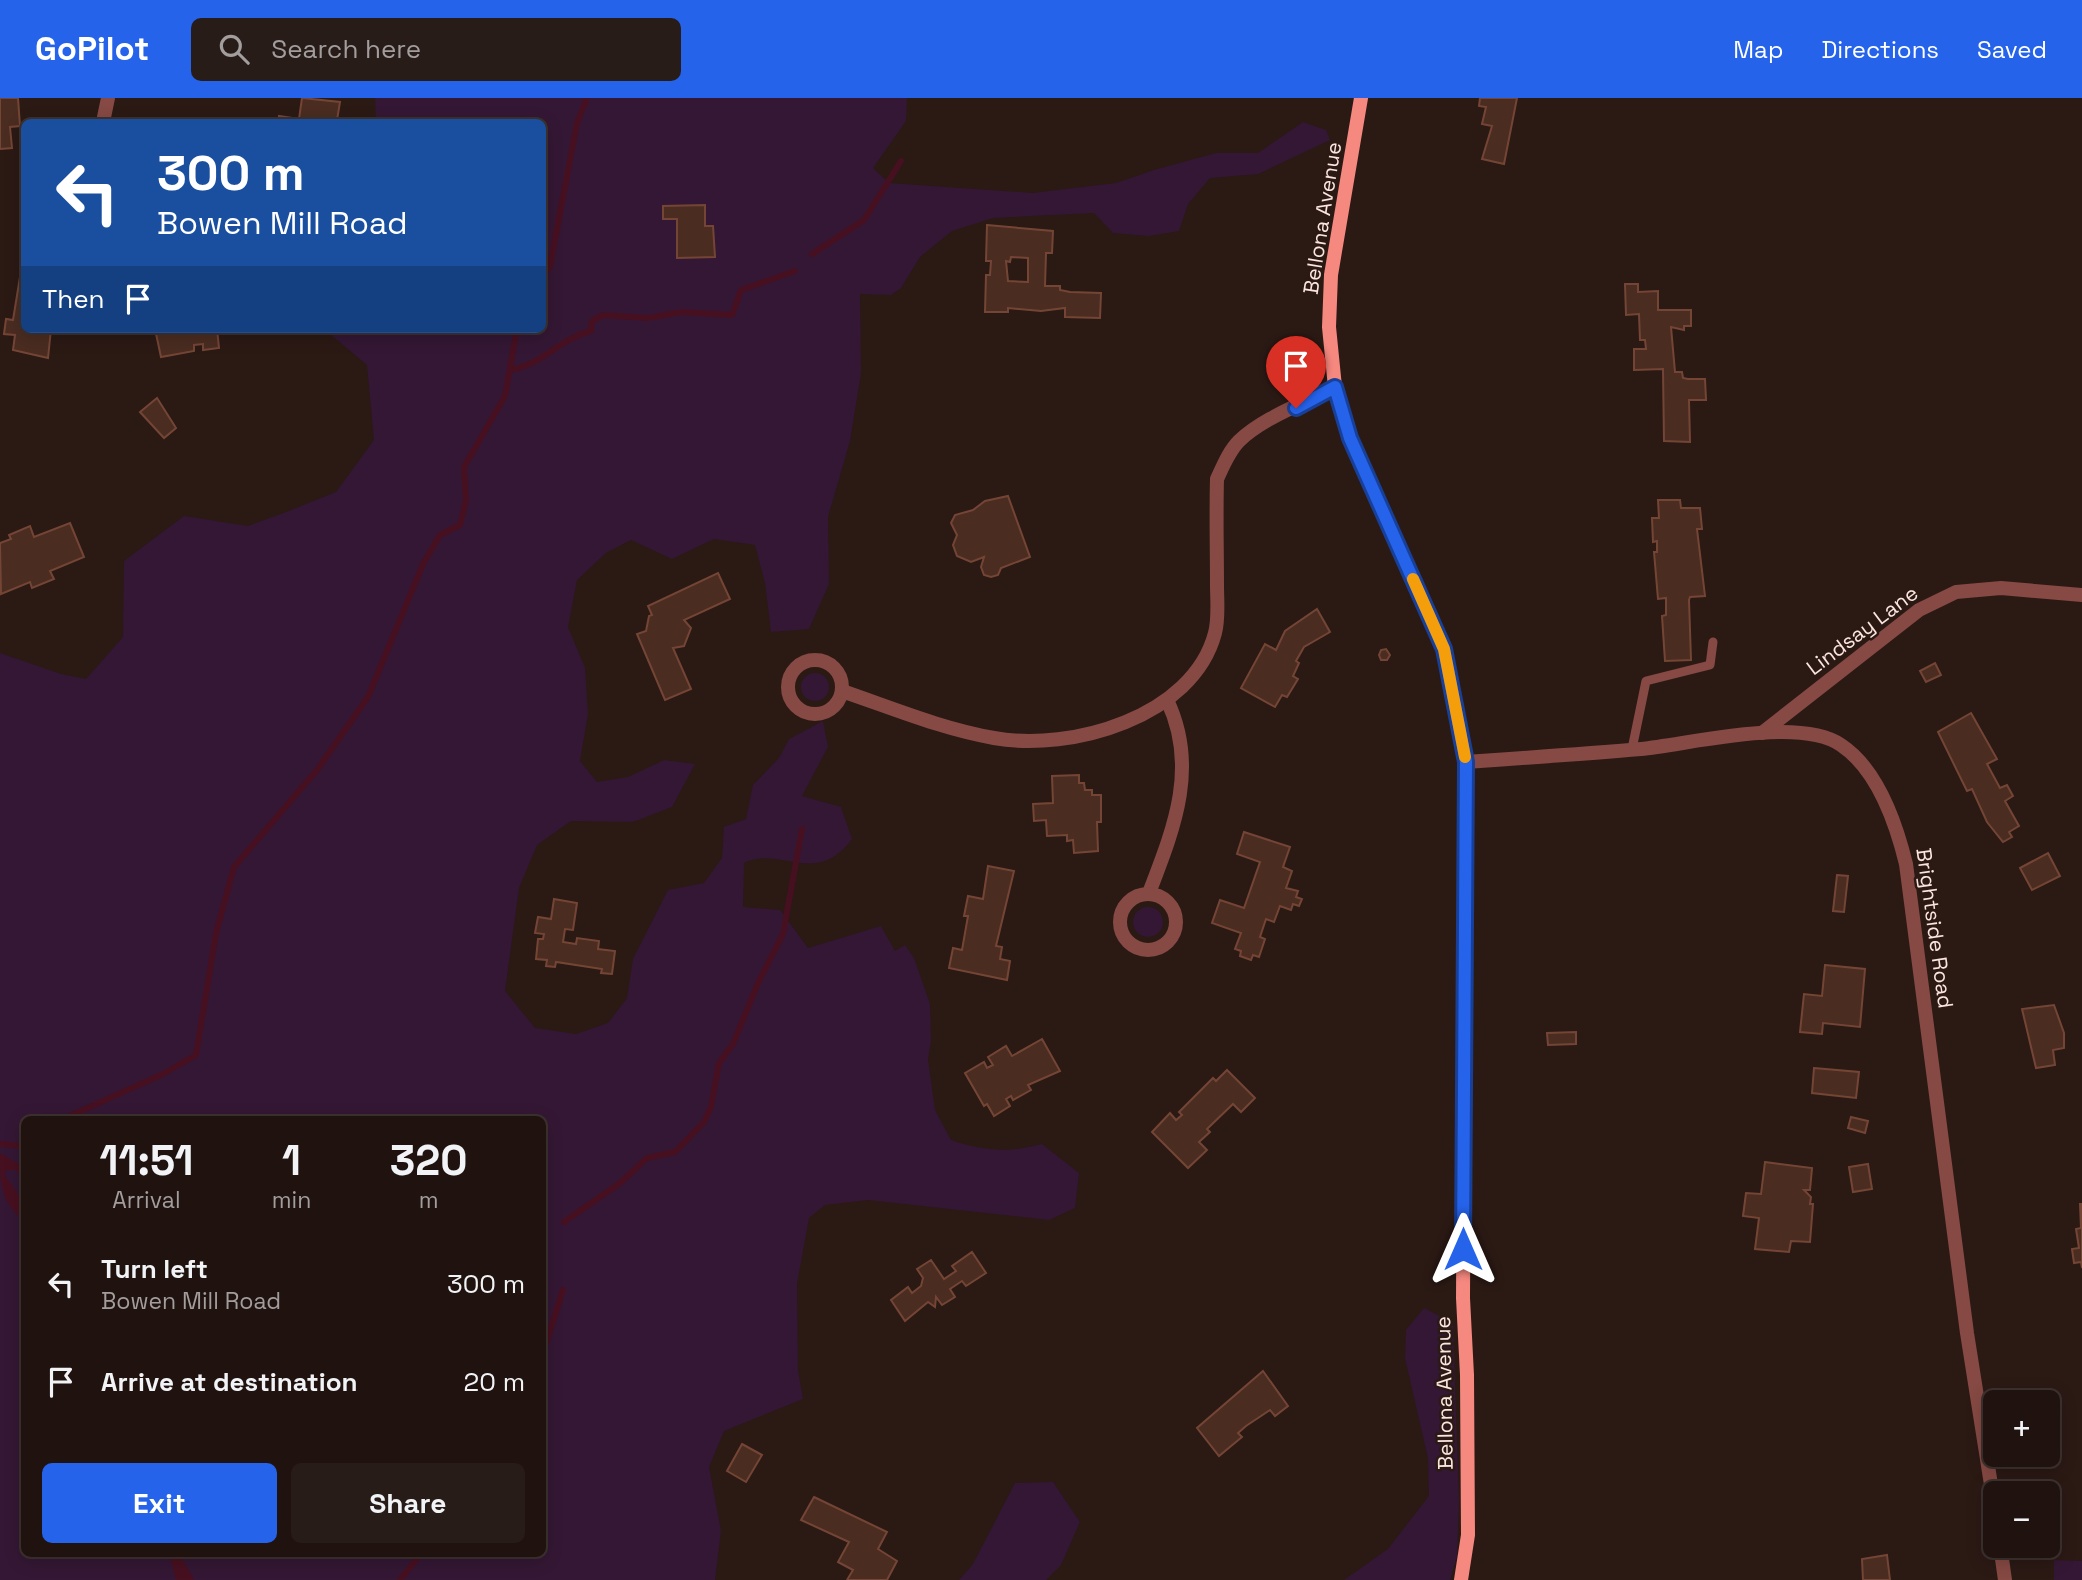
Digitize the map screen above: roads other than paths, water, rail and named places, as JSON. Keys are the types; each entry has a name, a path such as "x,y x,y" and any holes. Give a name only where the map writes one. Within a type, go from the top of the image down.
{"main road":[{"name":"Bellona Avenue","path":"1361,98 1331,275 1329,327 1335,387 1350,438 1444,649 1466,762 1462,1298 1467,1375 1468,1535 1461,1580"}],"street":[{"path":"104,119 107,98"},
{"path":"842,691 995,738 1033,741 1075,737 1153,710 1167,700 1191,675 1215,632 1217,479 1226,460 1238,442 1256,429 1335,387"},
{"name":"Lindsay Lane","path":"1762,733 1919,610 1956,592 2001,588 2082,595"},
{"path":"1149,893 1167,901 1175,914 1176,922 1168,942 1147,950 1126,941 1119,920 1128,901 1149,893 1162,859 1183,777 1182,741 1167,700"},
{"name":"Brightside Road","path":"1466,762 1632,750 1762,733 1821,736 1841,745 1865,769 1898,832 1914,908 1966,1325 1990,1481"},
{"path":"2002,1558 2005,1580"}],"lane":[{"path":"1632,750 1646,681 1710,665 1713,642"}],"waterway":[{"path":"546,272 550,266 577,123 587,98"},
{"path":"812,254 864,220 901,161"},
{"path":"510,370 532,363 569,340 591,331 592,321 603,315 648,318 681,312 732,315 741,290 795,271"},
{"path":"70,1116 163,1074 196,1055 216,933 234,867 317,770 368,697 423,564 440,535 460,525 466,500 464,467 505,396 516,333"},
{"path":"564,1222 620,1183 647,1158 675,1152 704,1122 711,1107 719,1063 733,1044 758,983 783,934 802,829"},
{"path":"0,1144 21,1146"},
{"path":"546,1343 563,1290"},
{"path":"400,1580 419,1557"}]}
